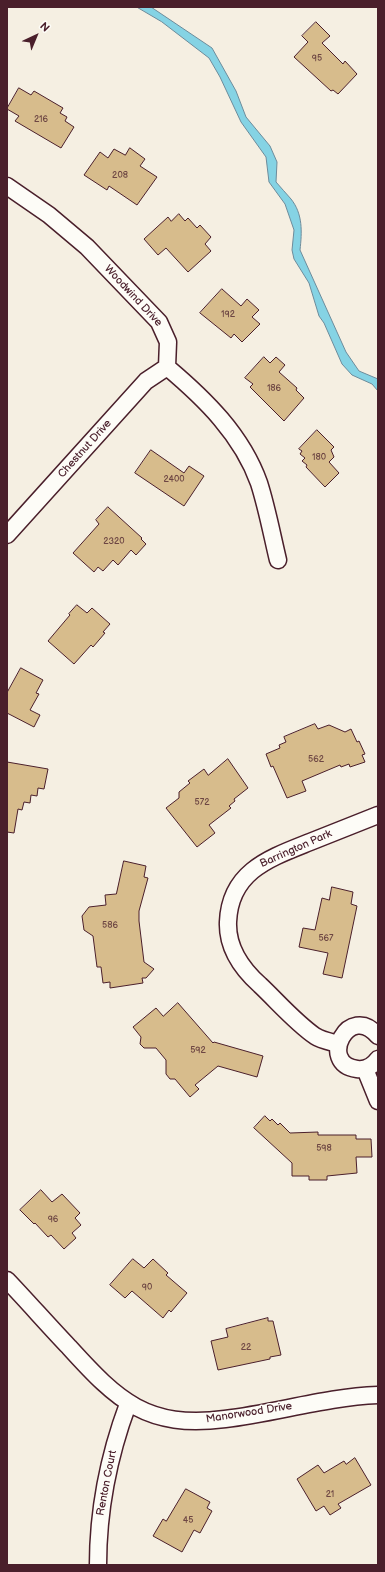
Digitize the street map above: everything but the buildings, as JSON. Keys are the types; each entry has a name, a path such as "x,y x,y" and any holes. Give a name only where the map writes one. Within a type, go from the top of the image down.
{"street":[{"name":"Woodwind Drive","path":"7,186 49,215 82,243 159,322 168,342 167,367"},
{"name":"Chestnut Drive","path":"7,535 146,381 167,367"},
{"path":"167,367 212,408 238,440 245,452 259,484 278,560"},
{"name":"Barrington Park","path":"338,1044 316,1037 246,971 232,947 228,926 229,913 232,900 240,885 249,873 260,864 278,855 378,815"},
{"path":"378,1036 369,1028 356,1026 344,1032 338,1044 340,1056 347,1066 359,1070 365,1069 372,1066 378,1059"},
{"path":"365,1069 378,1101"},
{"name":"Manorwood Drive","path":"7,1280 102,1384 128,1404 143,1411 169,1418 205,1421 244,1416 316,1402 378,1395"},
{"name":"Renton Court","path":"98,1565 99,1529 106,1483 116,1439 128,1404"}],"water":[{"path":"137,7 151,7 212,48 236,91 246,117 270,146 277,162 276,182 291,199 300,217 300,250 346,352 359,371 378,379 378,391 372,384 352,375 342,364 324,323 319,316 309,283 294,259 292,250 294,230 285,204 269,182 266,157 241,122 220,77 209,58 162,22"}]}
